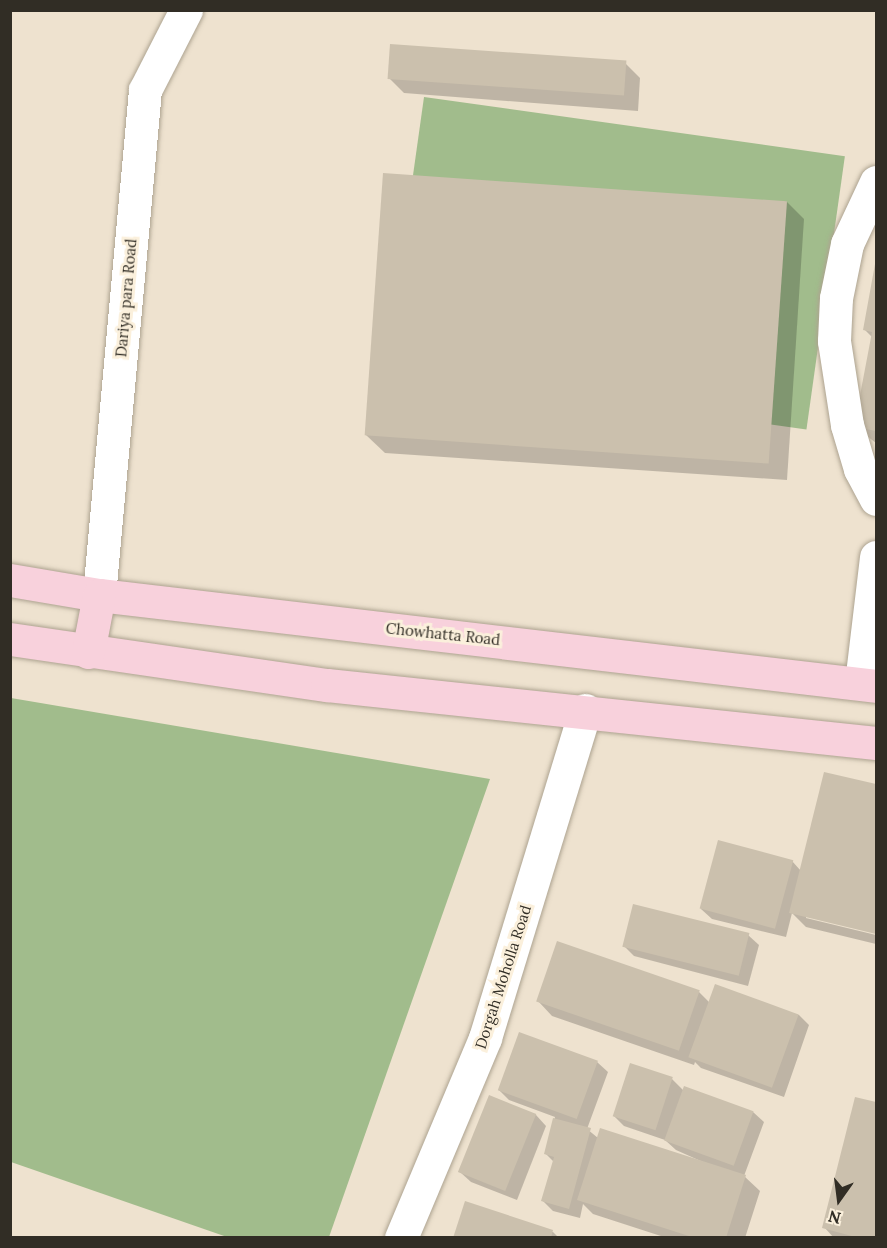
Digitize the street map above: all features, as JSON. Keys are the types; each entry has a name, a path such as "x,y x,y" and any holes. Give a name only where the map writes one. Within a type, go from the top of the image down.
{"main road":[{"name":"Chowhatta Road","path":"10,580 99,595 869,684"},
{"path":"88,652 99,595"},
{"path":"10,639 327,685 585,710 876,743"}],"street":[{"name":"Dariya para Road","path":"99,595 145,90 186,10"},
{"path":"876,182 847,244 836,298 834,341 847,425 860,469 876,499"},
{"path":"869,684 876,557"},
{"name":"Dorgah Moholla Road","path":"401,1238 485,1038 585,710"}],"green space":[{"path":"424,97 845,156 806,429 386,370"},
{"path":"11,698 490,779 329,1237 227,1237 11,1162"}],"building":[{"path":"390,44 626,61 624,95 388,79"},
{"path":"383,173 787,201 769,464 365,435"},
{"path":"875,264 876,431 854,427 872,332 863,330"},
{"path":"824,772 876,784 876,934 789,913"},
{"path":"718,840 793,860 775,929 700,909"},
{"path":"633,904 749,933 739,976 622,947"},
{"path":"557,941 700,990 679,1051 536,1002"},
{"path":"715,984 799,1014 772,1088 688,1057"},
{"path":"519,1032 598,1061 577,1119 498,1090"},
{"path":"630,1063 673,1077 655,1130 613,1116"},
{"path":"684,1086 754,1111 734,1166 664,1141"},
{"path":"489,1095 536,1114 505,1191 458,1172"},
{"path":"855,1097 876,1102 876,1238 859,1238 822,1228"},
{"path":"553,1118 591,1128 569,1209 541,1201 554,1157 544,1154"},
{"path":"600,1128 746,1175 726,1238 695,1238 577,1200"},
{"path":"465,1201 553,1230 551,1238 453,1238"}]}
